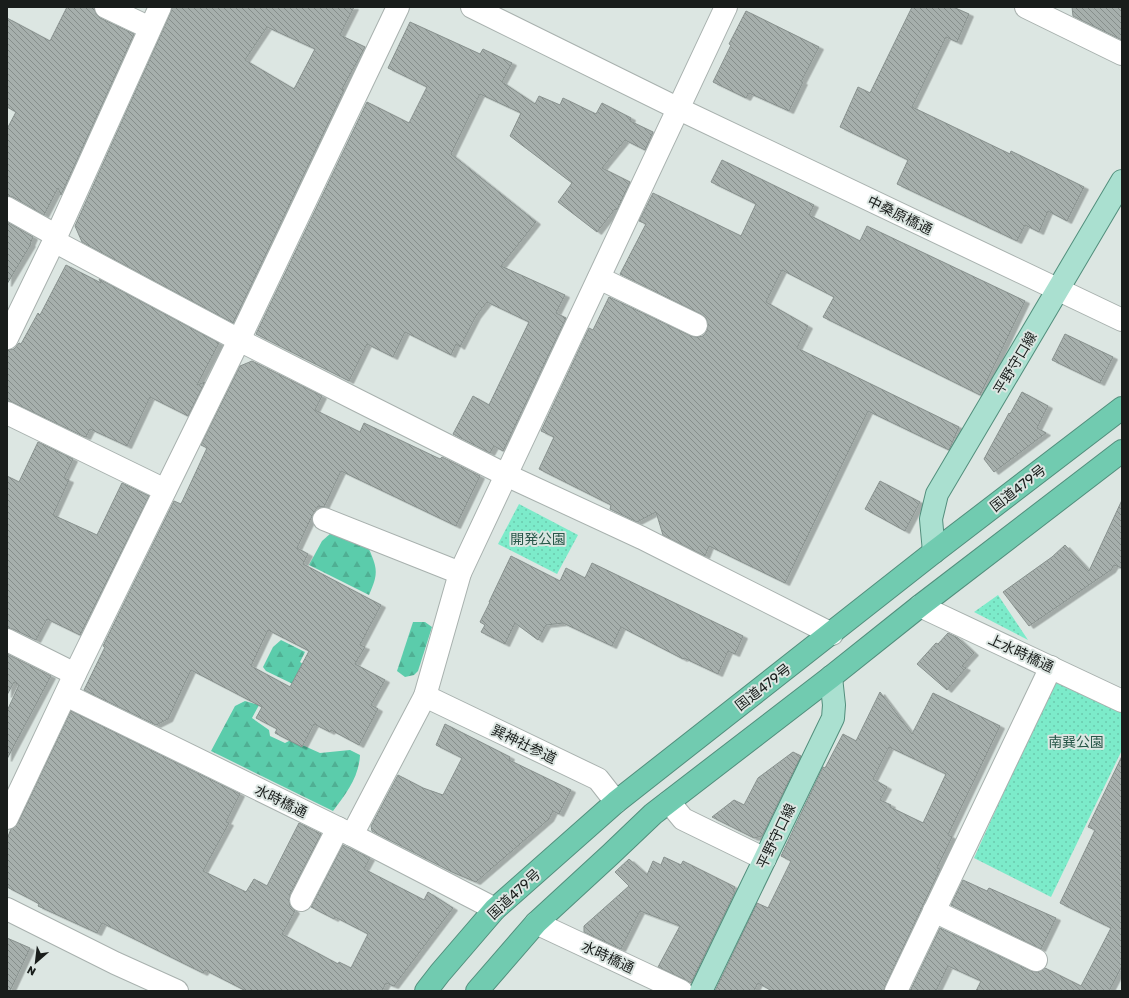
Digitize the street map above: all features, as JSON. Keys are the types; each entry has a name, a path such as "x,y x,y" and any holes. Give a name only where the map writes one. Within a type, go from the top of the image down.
{"highway":[{"name":"国道479号","path":"426,991 495,909 616,802 832,634 934,552 1122,408"},
{"path":"477,991 536,923 653,814 1122,451"}],"main road":[{"name":"平野守口線","path":"934,552 931,519 937,494 1122,181"},
{"name":"平野守口線","path":"701,991 833,718 834,705 831,677"}],"street":[{"path":"106,7 150,28"},
{"path":"7,338 56,238 160,7"},
{"path":"7,818 75,674 239,340 398,7"},
{"name":"中桑原橋通","path":"472,7 497,12 679,109 1058,291 1122,320"},
{"path":"301,900 345,832 425,696 460,573 726,7"},
{"path":"1026,7 1122,54"},
{"path":"7,208 56,238 239,340 506,475 642,538 832,634"},
{"path":"599,278 696,325"},
{"path":"7,413 165,490"},
{"path":"324,519 460,573"},
{"name":"上水時橋通","path":"920,606 1122,701"},
{"path":"7,640 75,674"},
{"path":"896,991 1051,667"},
{"name":"水時橋通","path":"66,695 345,832 495,909"},
{"name":"巽神社参道","path":"425,696 598,779 616,802"},
{"path":"669,802 683,819 765,859"},
{"path":"7,909 177,991"},
{"path":"934,911 1036,960"},
{"name":"水時橋通","path":"536,923 681,991"}],"green space":[{"name":"開発公園","path":"519,504 578,535 557,574 498,544"},
{"path":"331,533 369,549 376,572 369,595 309,565 322,541"},
{"path":"998,595 1028,640 974,612"},
{"path":"413,622 425,622 432,627 418,671 414,675 405,677 397,671"},
{"path":"281,640 305,652 300,662 309,669 297,686 266,671 263,667 273,647"},
{"name":"南巽公園","path":"1054,681 1122,712 1122,750 1051,897 974,858"},
{"path":"245,701 259,705 252,718 269,730 270,736 285,743 291,740 320,753 350,750 360,755 357,771 351,785 333,811 211,751 235,706"}],"building":[{"path":"67,7 94,7 96,14 100,18 134,34 61,195 58,188 44,215 13,197 7,196 7,129 16,112 7,107 7,18 50,41"},
{"path":"172,7 354,7 340,35 365,47 342,89 344,90 233,323 82,242 75,226","holes":["267,27 315,49 294,89 245,60"]},
{"path":"912,7 953,7 969,14 957,42 946,37 912,107 1010,154 1011,151 1084,187 1067,221 1048,211 1039,232 1025,225 1017,241 897,184 908,160 840,127 858,87 870,93"},
{"path":"1072,7 1122,7 1122,40 1073,16"},
{"path":"746,11 819,47 801,82 803,82 789,111 749,93 746,98 713,82 731,45 729,44"},
{"path":"410,22 480,54 483,49 512,63 502,82 535,104 539,96 560,105 563,98 596,114 602,103 631,118 630,121 653,132 645,150 625,140 602,168 630,182 617,210 615,209 597,232 558,202 572,183 510,136 521,113 480,94 451,154 536,222 501,266 565,295 556,313 566,318 503,451 494,446 490,453 453,434 473,396 489,405 529,322 487,302 476,316 460,347 456,344 451,355 405,332 393,357 367,344 349,381 256,334 367,102 409,123 427,87 388,68"},
{"path":"722,160 814,205 809,215 860,241 867,226 1025,301 980,395 823,317 834,297 782,270 766,302 808,326 797,348 959,427 949,450 868,411 785,583 709,546 705,556 663,535 656,512 637,522 610,509 611,505 539,469 554,437 541,431 589,328 593,330 609,297 691,336 703,336 707,331 708,324 706,318 701,314 620,274 646,224 639,221 653,193 741,236 756,204 711,182"},
{"path":"7,222 33,237 31,244 7,284"},
{"path":"66,265 101,283 99,279 219,343 197,385 205,382 188,416 150,397 127,446 90,429 86,437 83,436 7,401 7,350 14,349 19,343 21,344 38,313 40,315"},
{"path":"1065,334 1113,357 1100,383 1052,360"},
{"path":"252,361 322,396 315,410 360,432 364,423 440,459 442,457 480,476 456,526 341,471 324,507 318,506 297,548 308,554 303,564 381,605 360,645 365,647 355,664 385,680 371,705 378,709 359,745 331,730 330,732 314,724 302,747 275,733 277,729 256,718 262,707 191,670 168,719 156,725 84,690 105,647 103,646 174,501 181,504 207,448 201,445 240,366","holes":["268,630 309,651 290,687 251,666"]},
{"path":"1022,392 1048,406 1037,428 1046,433 994,472 984,459"},
{"path":"38,442 73,459 64,478 69,480 53,515 97,535 122,483 149,496 80,635 47,619 36,640 13,629 7,628 7,476 19,482"},
{"path":"880,481 920,502 905,531 865,509"},
{"path":"1122,500 1122,568 1114,565 1111,570 1029,626 1003,592 1052,557 1065,545 1089,571"},
{"path":"511,556 560,581 566,568 585,578 592,563 743,636 735,654 728,651 718,674 684,658 683,659 621,627 612,646 563,623 546,625 538,640 515,623 505,644 481,632 485,625 480,622"},
{"path":"948,633 958,638 974,653 962,666 966,668 947,690 917,664 936,643 938,644"},
{"path":"7,654 51,676 7,759 7,711 19,685 14,682 7,695"},
{"path":"880,692 912,734 933,693 1000,726 948,835 952,837 937,868 940,869 884,991 772,991 758,983 754,991 715,991 757,903 768,908 791,861 781,856 823,767 825,768 843,734 856,741","holes":["889,747 946,774 923,823 890,807 891,805 880,800 887,787 873,779"]},
{"path":"71,711 240,794 226,822 229,823 203,871 246,892 254,879 267,886 299,823 321,834 290,894 290,906 295,911 282,934 338,964 339,962 351,968 368,934 335,917 334,919 311,907 343,845 370,858 364,869 424,900 428,892 453,908 394,986 386,983 382,991 246,991 205,970 203,973 102,923 97,933 38,906 39,904 7,887 7,839 11,829 18,823"},
{"path":"445,724 510,757 509,760 571,790 559,814 553,811 549,819 476,882 452,872 372,831 371,826 398,775 423,788 443,795 462,758 436,745"},
{"path":"793,752 801,756 762,836 754,838 712,817 734,800 744,805 758,778"},
{"path":"1122,756 1122,966 1109,991 976,991 981,981 948,966 936,991 910,991 940,928 1031,971 1037,972 1045,968 1081,986 1111,928 1060,903 1095,830 1088,827"},
{"path":"664,857 681,865 683,861 735,887 733,891 735,892 691,983 658,967 680,926 640,911 621,949 584,932 584,926 629,886 615,872 629,859 647,875 653,861 661,865"},
{"path":"963,880 987,891 989,888 1056,918 1041,949 951,905"},
{"path":"7,938 30,948 10,991 7,991"}]}
